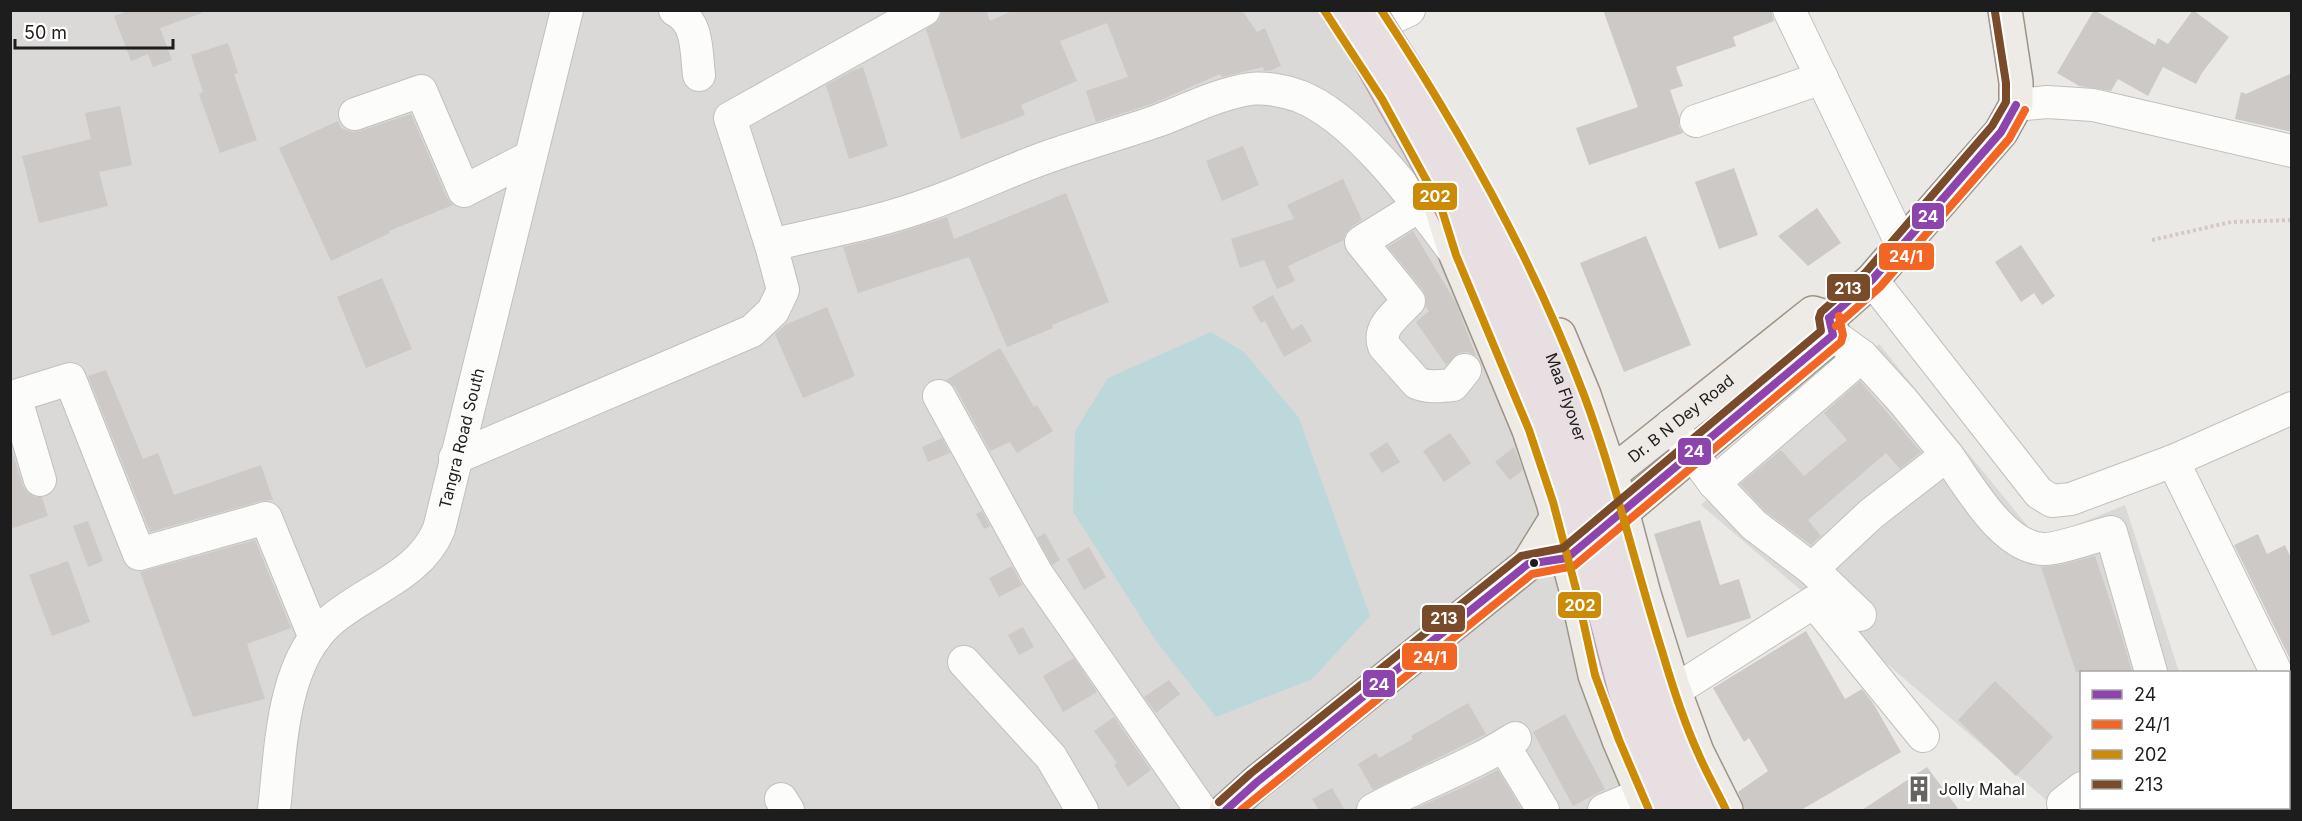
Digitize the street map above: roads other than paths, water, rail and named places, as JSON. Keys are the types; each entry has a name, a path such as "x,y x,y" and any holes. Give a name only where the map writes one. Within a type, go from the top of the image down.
{"highway":[{"name":"Maa Flyover","path":"1338,10 1354,32 1419,145 1515,341 1555,447 1589,555 1628,702 1649,766 1653,805"},
{"name":"Maa Flyover","path":"1386,13 1517,274 1554,359 1579,434 1659,704 1703,810"}],"main road":[{"path":"1324,10 1382,99 1441,207 1456,255 1529,430 1557,517 1595,675 1619,740 1653,805"},
{"path":"2004,10 2016,82 2016,105"},
{"path":"1386,13 1469,153 1544,296 1584,395 1622,513 1674,691 1697,752 1726,810"},
{"name":"Dr. B N Dey Road","path":"1567,558 1692,454 1831,326 2001,132 2016,105"},
{"name":"Dr. B N Dey Road","path":"1528,564 1557,517 1813,313 1831,326"},
{"path":"1226,810 1284,760 1528,564 1567,558"}],"street":[{"name":"Tangra Road South","path":"274,810 288,694 301,658 330,622 419,561 432,545 439,529 567,10"},
{"path":"675,10 688,20 693,30 699,75"},
{"path":"455,458 752,331 773,311 783,290 730,118 924,10"},
{"path":"1789,10 1902,245"},
{"path":"1696,121 1822,78"},
{"path":"771,245 892,217 931,204 1054,154 1160,120 1237,92 1262,88 1299,96 1332,114 1368,147 1419,206 1456,255"},
{"path":"355,114 421,91 464,191 530,158"},
{"path":"2016,105 2047,102 2093,105 2292,151"},
{"path":"1419,206 1360,242 1409,301 1383,330 1382,339 1417,383 1422,385 1429,387 1453,385 1465,370"},
{"path":"1872,280 2039,493 2052,501 2071,499 2172,461 2292,408"},
{"path":"1831,326 1903,400 1947,455 1994,520 2020,543 2045,550 2111,532 2151,671"},
{"path":"1714,483 1862,357"},
{"path":"40,480 15,396 70,380 139,554 266,518 315,638"},
{"path":"939,396 1037,574 1202,810"},
{"path":"1671,425 1714,483 1754,525 1812,569 1860,615"},
{"path":"1812,569 1871,514 1947,455"},
{"path":"2172,461 2276,671"},
{"path":"1674,691 1814,602 1923,736"},
{"path":"964,662 1051,757 1082,810"},
{"path":"1372,810 1509,742 1543,810"},
{"path":"1604,810 1653,805"}],"water":[{"path":"1211,332 1244,352 1299,418 1370,616 1312,679 1216,717 1156,641 1073,512 1075,431 1108,378"}],"place":[{"name":"Jolly Mahal","path":"1919,789"}]}
